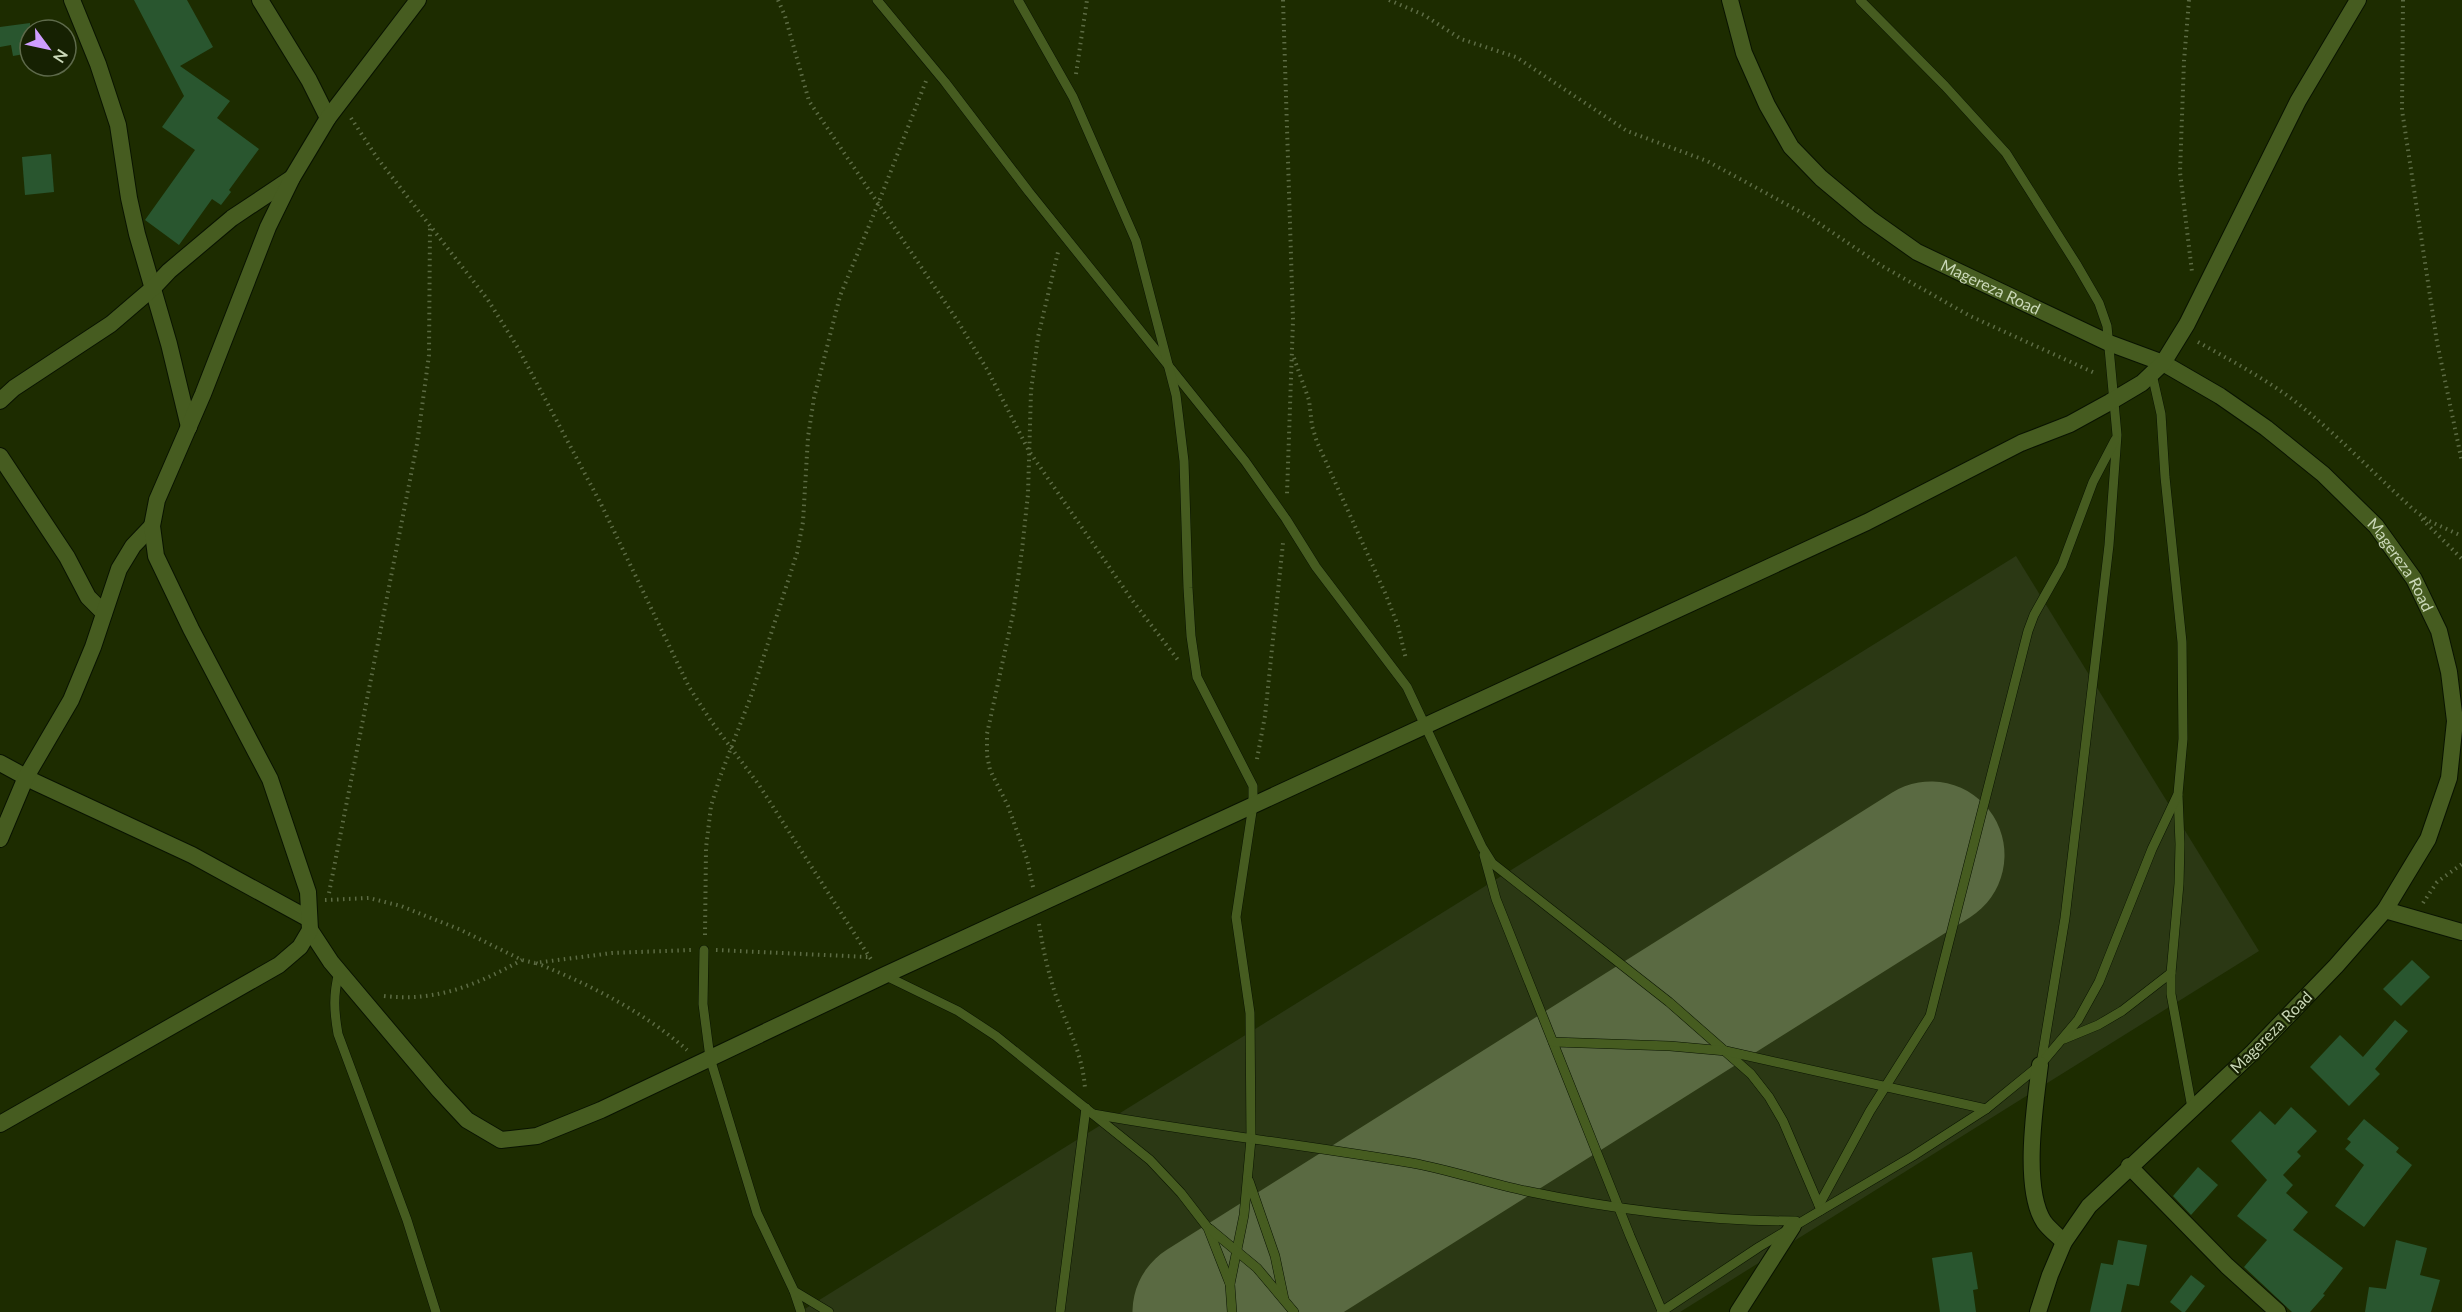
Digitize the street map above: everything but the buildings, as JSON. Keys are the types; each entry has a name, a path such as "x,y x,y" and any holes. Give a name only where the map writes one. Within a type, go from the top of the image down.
{"street":[{"path":"72,0 98,64 118,125 129,198 189,427"},
{"path":"260,0 309,80 328,118"},
{"path":"0,1124 279,965 300,947 309,925 309,902 296,850 270,779 191,629 156,556 153,526 157,500 189,427 267,226 292,178 328,118 418,0"},
{"name":"Magereza Road","path":"1730,0 1744,53 1767,105 1791,147 1821,178 1869,218 1917,252 2220,396 2266,428 2323,474 2376,526 2414,579 2439,631 2450,672 2458,721 2449,778 2427,839 2385,910 2336,966 2253,1052 2128,1166 2089,1206 2064,1242 2038,1312"},
{"path":"0,763 192,855 309,925 339,972 467,1120 501,1140 537,1136 601,1110 885,975 1867,522 2021,443 2070,424 2115,400 2142,383 2158,368 2182,332 2298,101 2358,0"},
{"path":"0,401 14,388 111,324 232,218 292,178"},
{"path":"0,456 67,557 88,597 104,613"},
{"path":"0,839 26,777 71,700 126,556 141,536 153,526"},
{"path":"2385,910 2462,932"},
{"path":"2040,1065 2033,1124 2036,1202 2044,1223 2064,1242"},
{"path":"2128,1166 2227,1266 2278,1312"},
{"path":"1738,1312 1797,1224"}],"lane":[{"path":"877,0 1245,461 1316,567 1407,687 1482,847 1492,863 1578,928 1751,1074 1769,1097 1798,1153 1820,1208"},
{"path":"1018,0 1073,97 1136,241 1176,395 1184,461 1188,588 1194,661 1202,689 1253,786 1253,805 1236,917 1250,1013 1251,1139 1248,1179 1230,1284 1232,1312"},
{"path":"1860,0 1945,86 2006,153 2099,303 2107,326 2114,382 2117,435 2109,545 2079,813 2058,971 2040,1065"},
{"path":"2158,368 2165,477 2182,642 2183,740 2178,794 2179,884 2171,973 2176,1028 2192,1108"},
{"path":"1820,1208 1886,1086 1930,1016 2028,631 2034,615 2062,565 2089,491 2117,435"},
{"path":"1482,847 1496,899 1661,1312 1820,1208 1986,1109 2040,1065 2078,1020 2099,982 2152,849 2178,794"},
{"path":"704,950 703,1004 706,1060 757,1213 794,1291 801,1312"},
{"path":"339,972 333,1008 338,1034 407,1220 436,1312"},
{"path":"2062,1040 2098,1025 2122,1011 2171,973"},
{"path":"885,975 958,1011 996,1036 1150,1160 1181,1193 1208,1228 1257,1268 1294,1312"},
{"path":"1553,1042 1670,1046 1726,1051 1986,1109"},
{"path":"1090,1111 1180,1130 1414,1164 1526,1191 1619,1209 1691,1218 1797,1224"},
{"path":"1060,1312 1090,1111"},
{"path":"1248,1179 1272,1246 1284,1299"},
{"path":"1208,1228 1230,1284"},
{"path":"794,1291 829,1312"}],"path":[{"path":"778,0 785,16 809,101 976,351 1029,451 1132,600 1180,662"},
{"path":"1073,97 1087,0"},
{"path":"1253,786 1265,716 1286,519 1292,354 1290,172 1283,0"},
{"path":"1389,0 1416,11 1461,39 1516,57 1627,130 1707,161 1808,216 1882,266 1970,316 2114,382"},
{"path":"2189,0 2180,171 2196,306"},
{"path":"2403,0 2401,88 2404,120 2437,342 2462,462"},
{"path":"704,950 706,848 711,806 797,553 803,522 808,436 814,398 840,296 879,204 931,67"},
{"path":"340,102 378,159 488,300 518,348 578,458 689,687 759,785 868,957 885,975"},
{"path":"327,900 417,444 429,355 430,225"},
{"path":"1063,233 1038,337 1031,390 1028,494 1022,550 1012,614 987,734 987,755 990,770 1008,806 1027,859 1048,972 1083,1066 1090,1111"},
{"path":"2182,332 2241,366 2293,400 2414,510 2462,559"},
{"path":"1292,354 1309,400 1312,426 1317,442 1398,626 1406,657 1407,687"},
{"path":"2414,510 2429,521 2462,536"},
{"path":"2414,918 2437,882 2462,864"},
{"path":"309,902 369,898 401,906 461,930 522,960 570,977 642,1017 706,1060"},
{"path":"535,963 612,953 704,950 868,957"},
{"path":"358,993 419,999 443,995 500,972 522,960"}],"shaded area":[{"path":"2016,556 2259,951 1680,1312 800,1312"}],"runway":[{"path":"1206,1312 1931,855"}]}
